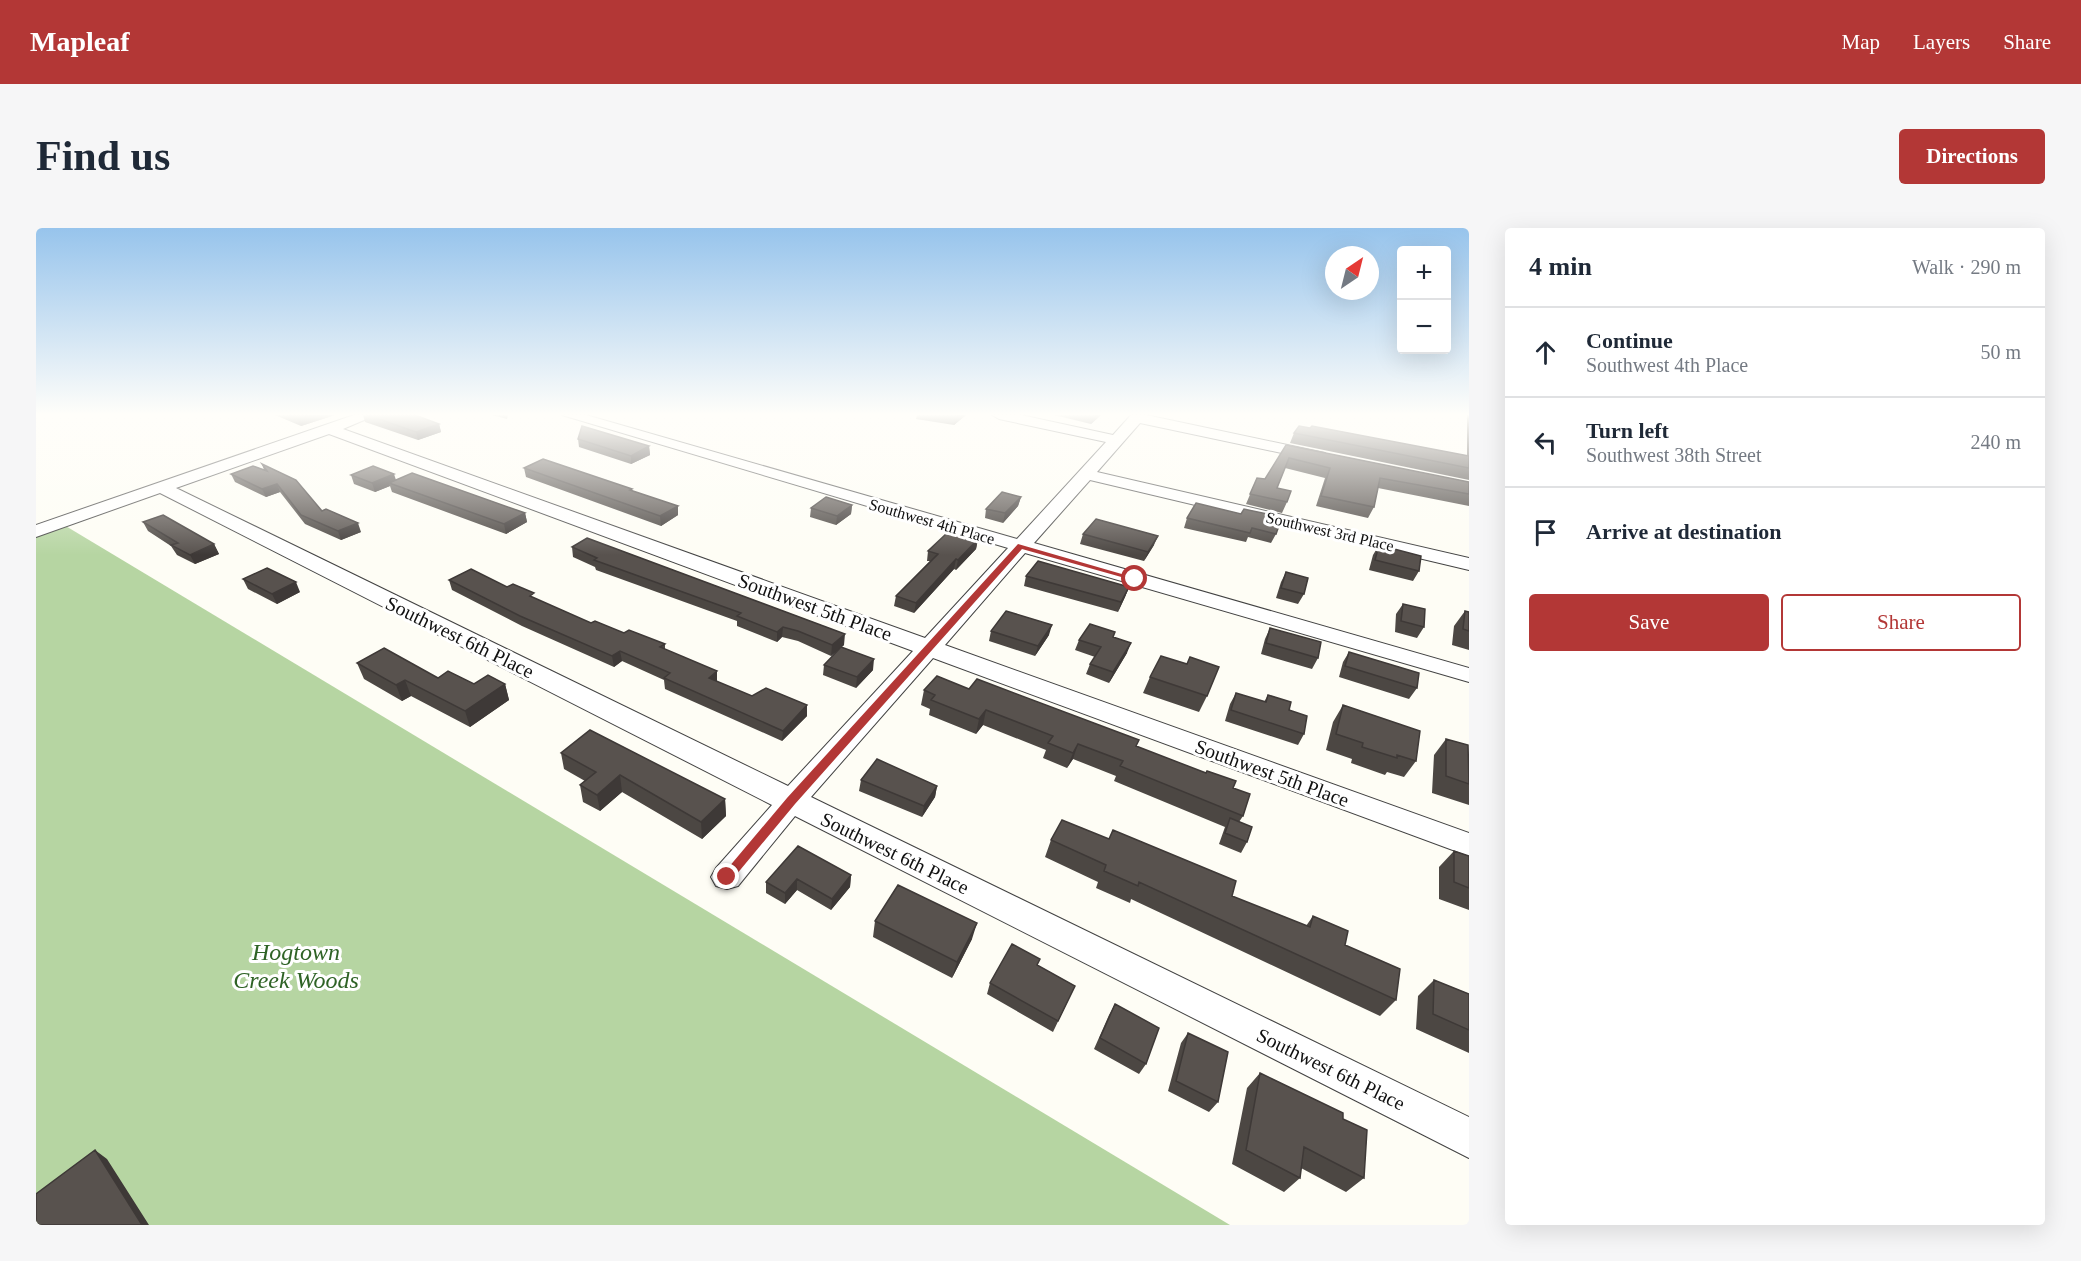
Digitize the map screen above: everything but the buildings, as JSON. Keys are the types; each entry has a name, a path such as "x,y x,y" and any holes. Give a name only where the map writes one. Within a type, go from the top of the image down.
{"street":[{"path":"36,531 236,462"},
{"name":"Southwest 5th Place","path":"419,462 1469,845"},
{"name":"Southwest 4th Place","path":"727,462 1469,675"},
{"path":"727,877 791,801 1097,462"},
{"name":"Southwest 3rd Place","path":"1086,474 1469,564"},
{"name":"Southwest 6th Place","path":"160,488 1469,1138"}],"green space":[{"name":"Hogtown Creek Woods","path":"59,522 1230,1225 36,1225 36,530"}],"route":[{"path":"727,877 791,801 1020,546 1135,579"}]}
